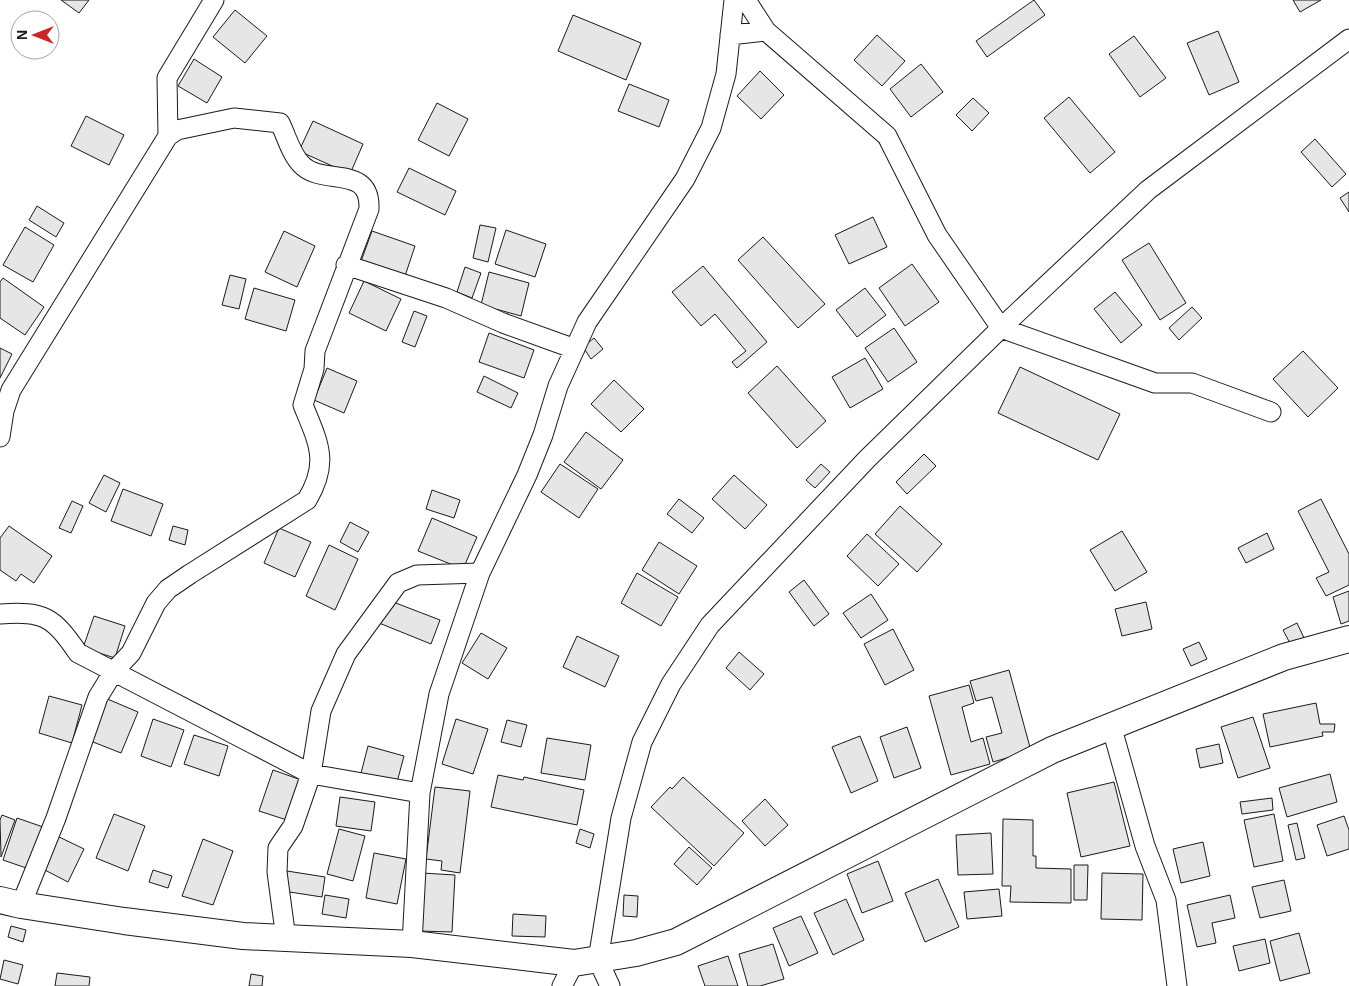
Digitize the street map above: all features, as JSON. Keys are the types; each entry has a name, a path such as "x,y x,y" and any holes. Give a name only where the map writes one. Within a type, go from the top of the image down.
{"street":[{"path":"168,136 167,78 214,0"},
{"path":"412,944 420,793 439,694 480,573 527,475 543,436 558,386 592,314 685,178 711,128 726,74 734,0"},
{"path":"746,0 766,31 887,136 937,235 1001,328 1154,384 1192,384 1271,412"},
{"path":"730,35 766,31"},
{"path":"578,970 642,742 671,684 710,625 867,459 1001,328 1148,190 1349,39"},
{"path":"0,437 4,411 11,390 168,136 177,130 234,118 280,123 301,165 322,176 341,176 365,188 369,209 346,265 315,351 314,369 303,405 318,441 320,471 317,483 307,500 168,589 156,603 130,653 114,671 98,698 56,818 11,902 124,921 286,939 412,944 578,970 610,986"},
{"path":"346,265 446,298 503,323 575,349"},
{"path":"286,939 277,872 278,848 294,826 311,774 321,711 346,654 398,583 417,575 480,573"},
{"path":"0,614 18,613 41,616 58,625 78,652 311,774 420,793"},
{"path":"578,970 676,942 1052,750 1284,656 1349,639"},
{"path":"1111,725 1145,846 1166,900 1177,986"}],"building":[{"path":"61,0 89,0 79,13"},
{"path":"1034,0 1045,15 987,57 976,41"},
{"path":"1293,0 1321,0 1300,12"},
{"path":"235,10 267,36 245,63 213,37"},
{"path":"573,15 641,43 626,80 558,51"},
{"path":"1218,31 1239,82 1209,95 1187,43"},
{"path":"877,35 905,61 882,86 854,60"},
{"path":"1134,36 1166,78 1140,97 1109,54"},
{"path":"194,59 222,77 207,103 178,86"},
{"path":"921,64 943,92 911,117 890,89"},
{"path":"760,71 784,95 761,119 737,96"},
{"path":"629,84 669,100 659,127 618,111"},
{"path":"1069,97 1115,152 1090,173 1044,118"},
{"path":"973,98 989,113 972,131 956,115"},
{"path":"437,103 468,119 449,156 418,140"},
{"path":"86,116 124,135 109,165 71,146"},
{"path":"313,121 363,144 350,174 299,151"},
{"path":"1315,139 1346,174 1332,187 1301,152"},
{"path":"409,168 456,191 445,215 397,192"},
{"path":"1349,192 1349,212 1340,198"},
{"path":"37,206 64,223 56,237 29,220"},
{"path":"873,217 887,247 849,264 835,235"},
{"path":"480,225 496,228 488,262 473,258"},
{"path":"25,227 54,245 33,282 3,265"},
{"path":"506,230 546,244 535,277 495,264"},
{"path":"284,231 315,246 297,287 265,272"},
{"path":"372,231 415,246 404,279 360,264"},
{"path":"763,237 825,304 798,328 738,260"},
{"path":"1149,243 1186,303 1160,320 1122,260"},
{"path":"912,264 939,302 905,326 879,288"},
{"path":"703,266 767,342 737,368 732,362 746,351 715,314 701,326 672,292"},
{"path":"465,267 481,273 472,298 457,292"},
{"path":"489,272 529,283 521,316 481,305"},
{"path":"230,275 246,279 239,309 222,305"},
{"path":"3,278 44,307 25,335 0,318 0,282"},
{"path":"364,281 401,299 386,331 349,313"},
{"path":"254,288 295,300 286,331 245,319"},
{"path":"865,288 886,315 857,337 836,310"},
{"path":"1115,292 1142,325 1121,343 1094,309"},
{"path":"1192,307 1202,318 1179,340 1169,328"},
{"path":"414,311 427,316 415,347 402,342"},
{"path":"894,328 917,362 888,382 865,348"},
{"path":"489,333 534,350 524,378 479,362"},
{"path":"594,338 603,349 591,359 583,347"},
{"path":"0,348 12,354 0,378"},
{"path":"1303,351 1338,388 1308,417 1273,379"},
{"path":"865,358 883,389 850,408 832,377"},
{"path":"777,366 826,421 797,448 748,393"},
{"path":"1020,367 1120,414 1098,460 998,413"},
{"path":"327,368 357,381 344,413 314,400"},
{"path":"484,376 518,393 511,408 477,392"},
{"path":"614,380 644,409 621,432 591,404"},
{"path":"586,432 623,460 601,489 564,462"},
{"path":"924,454 936,466 907,494 896,482"},
{"path":"560,464 598,489 579,518 541,492"},
{"path":"821,464 830,472 815,488 806,480"},
{"path":"104,475 120,483 106,512 89,503"},
{"path":"734,475 767,505 745,529 712,499"},
{"path":"123,489 163,504 151,536 111,521"},
{"path":"432,490 460,500 454,518 426,509"},
{"path":"679,499 704,518 692,533 667,514"},
{"path":"1321,499 1349,554 1349,585 1326,596 1316,578 1329,572 1298,511"},
{"path":"72,501 83,506 71,533 59,528"},
{"path":"900,506 942,544 917,572 875,534"},
{"path":"432,518 477,537 463,569 418,551"},
{"path":"350,522 369,532 358,552 340,542"},
{"path":"9,526 52,556 34,583 21,574 16,581 0,570 0,538"},
{"path":"173,526 188,530 185,545 169,540"},
{"path":"279,528 311,542 295,577 264,563"},
{"path":"1122,531 1147,572 1115,591 1090,550"},
{"path":"1267,533 1274,549 1246,563 1238,548"},
{"path":"867,534 899,564 878,586 847,556"},
{"path":"659,542 697,566 679,594 642,570"},
{"path":"329,545 358,559 335,610 306,596"},
{"path":"637,573 678,597 661,626 621,603"},
{"path":"804,580 829,614 814,626 789,592"},
{"path":"1349,591 1349,621 1341,624 1333,597"},
{"path":"871,594 888,620 861,638 843,613"},
{"path":"388,600 440,620 431,644 379,623"},
{"path":"1146,602 1152,629 1122,636 1115,609"},
{"path":"94,616 125,626 115,658 83,648"},
{"path":"1297,623 1305,640 1292,647 1283,630"},
{"path":"893,629 914,670 885,685 864,644"},
{"path":"481,633 507,648 488,679 462,663"},
{"path":"577,636 619,656 605,687 563,667"},
{"path":"1199,642 1207,659 1191,666 1183,649"},
{"path":"739,652 764,674 750,690 726,668"},
{"path":"1009,670 1031,751 993,762 986,737 1002,733 992,697 976,701 970,681"},
{"path":"969,685 974,703 962,707 971,742 983,738 990,764 951,775 929,696"},
{"path":"49,696 82,705 72,743 39,733"},
{"path":"105,698 138,712 121,753 88,740"},
{"path":"1316,703 1320,724 1335,724 1334,732 1322,732 1323,736 1270,747 1263,714"},
{"path":"1253,717 1270,768 1238,778 1221,727"},
{"path":"153,719 184,730 171,767 141,756"},
{"path":"456,719 488,729 473,774 442,764"},
{"path":"507,720 527,725 521,747 501,742"},
{"path":"907,727 921,768 894,778 880,737"},
{"path":"194,735 228,746 219,776 184,764"},
{"path":"860,736 878,781 851,793 832,747"},
{"path":"547,738 591,745 585,780 541,773"},
{"path":"1219,744 1223,763 1200,768 1196,749"},
{"path":"368,746 404,756 396,786 360,777"},
{"path":"273,770 304,781 290,821 259,811"},
{"path":"1330,774 1337,802 1287,817 1279,788"},
{"path":"498,775 523,780 524,777 584,790 577,825 491,807"},
{"path":"683,777 744,833 714,866 651,807 670,787 672,789"},
{"path":"1114,782 1130,846 1081,857 1067,793"},
{"path":"435,787 470,791 460,873 441,870 442,861 426,859"},
{"path":"340,797 375,802 371,831 336,826"},
{"path":"1272,798 1273,810 1242,814 1240,802"},
{"path":"765,799 788,825 765,846 742,821"},
{"path":"114,814 145,826 128,871 96,858"},
{"path":"1274,814 1283,861 1254,867 1244,820"},
{"path":"2,815 15,820 1,857 0,820"},
{"path":"1344,816 1349,830 1349,849 1327,856 1317,825"},
{"path":"17,818 46,828 32,870 3,860"},
{"path":"1003,819 1033,820 1033,856 1036,856 1036,868 1071,869 1071,903 1010,902 1011,886 1002,886"},
{"path":"1297,823 1305,858 1296,860 1288,825"},
{"path":"339,829 365,836 353,881 327,874"},
{"path":"580,829 594,834 590,848 576,843"},
{"path":"991,833 993,874 958,875 956,835"},
{"path":"55,835 84,849 68,882 39,867"},
{"path":"203,839 233,851 213,905 182,896"},
{"path":"1203,842 1210,876 1181,883 1173,849"},
{"path":"689,847 712,868 697,885 674,864"},
{"path":"374,853 406,859 397,904 366,898"},
{"path":"878,861 893,901 862,913 847,874"},
{"path":"1074,865 1088,865 1087,900 1074,900"},
{"path":"153,870 172,876 168,888 149,882"},
{"path":"287,871 325,877 322,897 283,891"},
{"path":"422,873 455,875 452,932 419,931"},
{"path":"1102,873 1143,874 1142,920 1101,919"},
{"path":"938,879 959,927 925,942 905,893"},
{"path":"1284,880 1291,911 1260,918 1252,887"},
{"path":"999,889 1002,916 967,919 964,892"},
{"path":"325,895 349,899 346,918 322,914"},
{"path":"624,895 638,896 637,917 623,916"},
{"path":"1230,895 1235,918 1212,923 1216,943 1197,947 1187,905"},
{"path":"846,899 864,940 833,955 814,913"},
{"path":"513,914 546,916 545,937 512,936"},
{"path":"801,916 818,953 789,966 773,928"},
{"path":"11,926 26,930 23,942 8,937"},
{"path":"1299,933 1310,973 1280,981 1270,941"},
{"path":"1265,939 1270,963 1239,971 1233,946"},
{"path":"773,944 784,979 760,986 748,986 739,954"},
{"path":"728,956 738,986 705,986 698,966"},
{"path":"4,960 23,965 18,984 0,979"},
{"path":"57,973 90,977 89,986 55,986"},
{"path":"251,974 263,976 262,986 249,986"}]}
